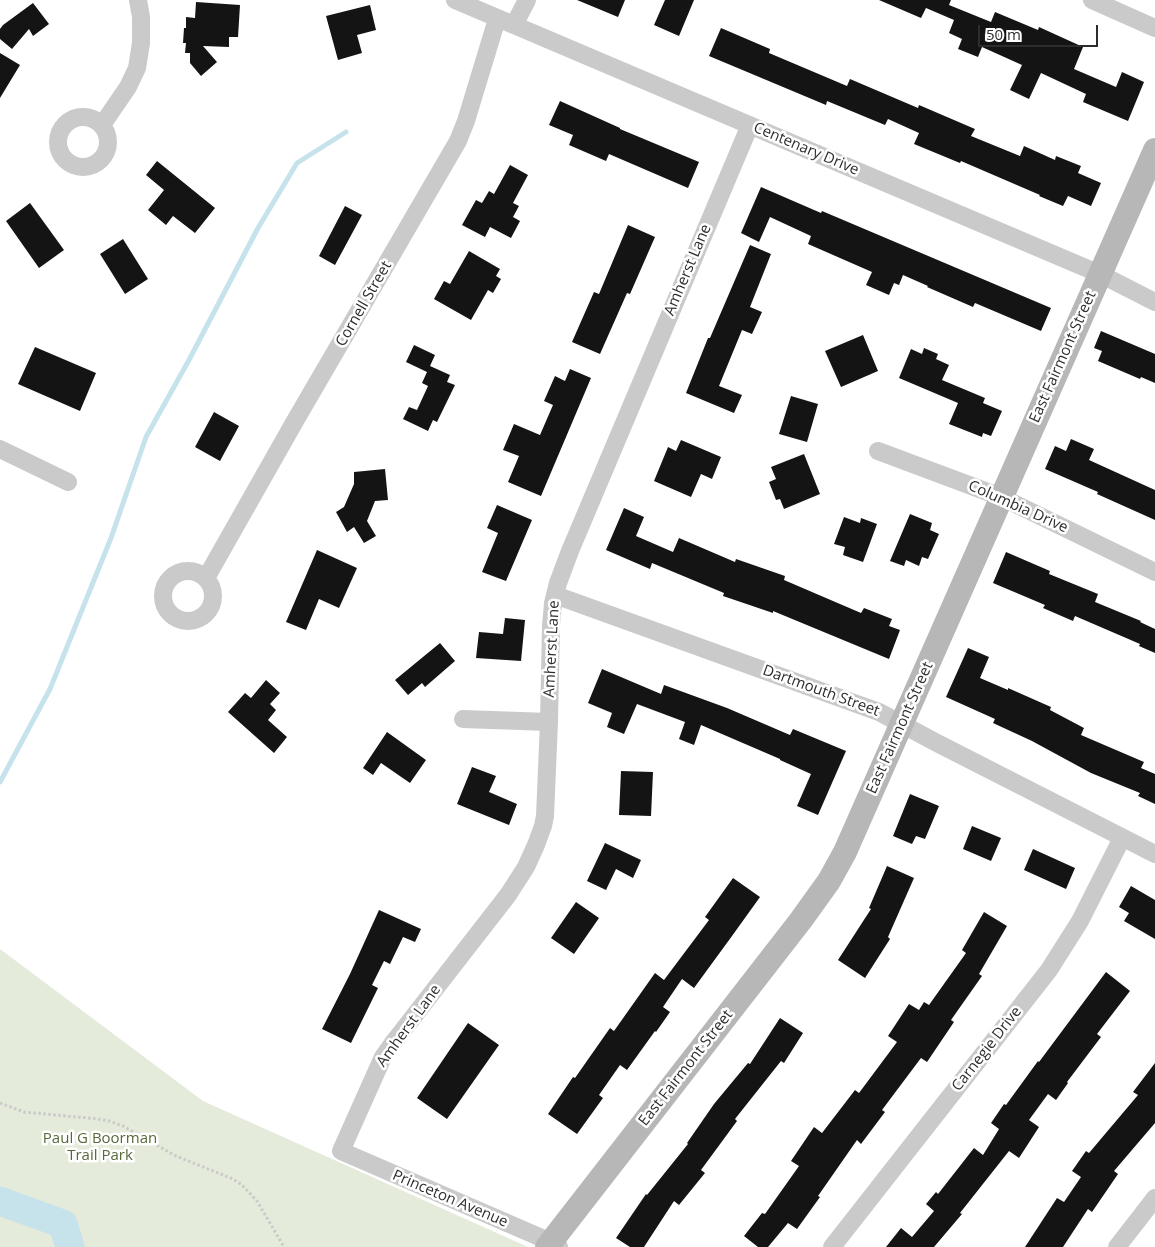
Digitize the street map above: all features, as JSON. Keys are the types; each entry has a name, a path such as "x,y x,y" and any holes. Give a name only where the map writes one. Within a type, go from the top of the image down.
{"street":[{"path":"102,125 128,88 137,68 141,43 141,17 138,0"},
{"name":"Centenary Drive","path":"455,0 1100,274 1155,302"},
{"name":"Cornell Street","path":"206,578 295,420 458,142 506,22 527,0"},
{"path":"1092,0 1155,28"},
{"name":"Amherst Lane","path":"341,1151 376,1072 388,1051 508,896 531,857 540,836 545,816 551,633 555,594 574,542 750,125"},
{"name":"East Fairmont Street","path":"552,1245 795,928 821,893 845,852 1155,150"},
{"path":"0,449 68,482"},
{"name":"Columbia Drive","path":"878,451 1001,497 1155,572"},
{"name":"Dartmouth Street","path":"555,594 870,709 1155,854"},
{"path":"463,718 549,722"},
{"name":"Carnegie Drive","path":"832,1247 1048,970 1080,921 1122,838"},
{"name":"Princeton Avenue","path":"341,1151 552,1245"},
{"path":"1122,1245 1155,1198"}],"path":[{"path":"0,1103 24,1112 109,1121 123,1126 176,1156 232,1179 242,1185 257,1201 284,1247"}],"green space":[{"name":"Paul G Boorman Trail Park","path":"0,949 203,1101 528,1247 0,1247"}],"building":[{"path":"577,0 625,0 618,17"},
{"path":"665,0 694,0 679,36 654,25"},
{"path":"879,0 951,0 949,5 991,22 995,12 1038,30 1039,27 1083,47 1074,69 1116,87 1122,72 1144,82 1128,121 1083,102 1086,94 1041,73 1029,99 1010,90 1022,65 982,47 978,57 958,49 962,39 949,33 954,20 926,8 921,18"},
{"path":"196,2 240,5 238,37 229,37 229,47 203,46 217,62 201,76 190,63 190,53 185,53 186,43 183,43 186,17 195,18"},
{"path":"33,3 49,24 33,36 29,29 12,49 0,39 0,29"},
{"path":"370,5 376,30 357,35 362,53 338,60 326,16"},
{"path":"721,28 770,49 769,53 847,86 850,79 918,108 919,105 975,129 971,136 1020,156 1024,146 1055,160 1056,156 1081,166 1078,173 1101,183 1091,206 1068,196 1063,206 961,161 960,163 914,144 919,133 888,119 885,125 827,101 826,105 709,56"},
{"path":"0,53 20,65 0,98"},
{"path":"560,101 620,129 699,162 688,188 609,154 606,161 569,145 573,135 549,125"},
{"path":"157,161 215,208 195,233 173,216 166,225 148,210 164,190 146,175"},
{"path":"510,165 528,175 513,203 519,206 513,217 520,221 511,238 490,227 485,237 462,225 476,200 482,203 489,191 494,194"},
{"path":"761,187 1051,308 1041,331 975,303 973,307 903,275 899,285 894,283 889,295 866,285 872,272 808,244 811,236 770,217 759,242 741,233"},
{"path":"30,203 64,250 39,268 6,221"},
{"path":"345,206 362,215 335,265 319,256"},
{"path":"628,225 655,237 630,294 627,293 600,354 572,342 594,292 599,294"},
{"path":"123,239 148,279 125,294 100,254"},
{"path":"750,245 771,254 750,307 762,312 752,334 742,330 719,386 742,395 734,413 686,393 708,338 710,338"},
{"path":"469,251 500,269 496,276 501,279 493,293 488,290 471,320 434,299 444,281 450,284"},
{"path":"1101,331 1155,354 1155,383 1141,377 1140,379 1098,361 1102,351 1094,348"},
{"path":"863,335 878,371 841,387 825,351"},
{"path":"414,345 435,355 430,366 450,375 447,382 455,385 437,422 433,420 428,431 403,419 409,407 417,410 428,386 422,383 427,372 406,362"},
{"path":"35,347 96,373 80,411 18,384"},
{"path":"924,348 938,354 936,359 949,365 942,380 985,398 983,403 1002,411 991,436 983,433 982,437 949,424 958,403 899,378 911,349 922,354"},
{"path":"570,369 591,378 541,496 508,482 519,456 503,450 514,424 540,435 553,405 544,401 555,376 565,381"},
{"path":"791,396 818,404 807,442 779,434"},
{"path":"214,412 239,426 220,461 195,447"},
{"path":"1071,439 1094,449 1089,460 1155,490 1155,520 1045,469 1055,446 1066,451"},
{"path":"681,440 721,457 712,479 701,474 691,497 654,481 668,447 676,451"},
{"path":"804,454 820,494 784,509 780,499 776,500 769,482 776,479 771,467"},
{"path":"385,469 388,500 375,501 367,521 376,536 364,543 354,527 347,532 336,512 344,507 354,484 354,472"},
{"path":"497,505 532,520 506,581 482,572 498,533 487,528"},
{"path":"624,508 644,517 636,536 673,552 679,538 735,562 736,559 785,576 784,580 861,613 864,608 892,619 889,626 900,630 889,659 773,611 773,613 723,596 724,593 652,563 650,569 606,550"},
{"path":"910,514 932,523 930,530 939,534 928,559 922,557 919,566 906,560 904,566 890,561"},
{"path":"844,517 860,523 861,518 877,524 863,562 843,555 845,547 834,544"},
{"path":"317,550 357,568 339,608 319,599 306,630 286,622"},
{"path":"1006,552 1050,571 1049,574 1098,594 1095,602 1141,621 1155,629 1155,653 1139,646 1140,644 1075,616 1073,621 1043,608 1045,605 993,583"},
{"path":"505,618 525,620 521,661 476,658 479,632 503,634"},
{"path":"440,643 455,661 425,687 422,683 408,695 395,680"},
{"path":"968,648 989,657 980,678 1051,707 1050,710 1084,728 1081,735 1144,762 1141,768 1155,774 1155,804 1138,796 1140,793 1091,773 1032,741 993,723 995,719 946,697"},
{"path":"602,669 661,694 664,685 727,708 790,735 793,729 846,751 818,815 797,806 811,774 701,725 694,745 679,739 685,722 637,704 624,734 607,727 612,713 588,703"},
{"path":"266,680 280,693 270,704 276,710 268,720 287,737 274,753 228,712 245,693 251,698"},
{"path":"387,732 426,760 410,783 381,763 373,775 363,768"},
{"path":"472,767 496,776 489,792 517,804 509,825 457,804"},
{"path":"621,771 653,772 651,816 619,815"},
{"path":"910,794 939,806 925,839 916,836 912,844 893,836"},
{"path":"972,826 1001,838 991,861 963,849"},
{"path":"605,843 641,860 633,878 616,869 606,890 587,881"},
{"path":"1033,849 1075,868 1066,889 1024,870"},
{"path":"887,866 914,878 888,937 890,939 865,978 838,960 871,909 869,908"},
{"path":"733,878 760,897 694,988 682,979 663,1007 670,1012 627,1070 620,1065 599,1095 603,1098 577,1134 548,1114 610,1028 614,1031 655,973 664,980 709,920 705,917"},
{"path":"1131,886 1155,900 1155,939 1124,921 1129,913 1119,907"},
{"path":"576,902 599,918 574,954 551,938"},
{"path":"379,910 421,929 415,942 403,937 390,964 384,961 372,985 378,988 351,1043 322,1029"},
{"path":"984,912 1007,926 979,974 982,976 951,1020 954,1022 927,1062 921,1058 882,1110 885,1112 861,1144 857,1140 797,1229 788,1223 768,1247 758,1247 744,1236 762,1213 765,1214 799,1166 791,1161 814,1127 822,1133 855,1090 859,1093 897,1042 888,1036 909,1004 919,1010 924,1002 929,1005 966,953 962,950"},
{"path":"1106,972 1130,991 1097,1034 1101,1037 1067,1082 1056,1100 1048,1094 1029,1120 1039,1127 1019,1158 1009,1151 960,1213 962,1214 934,1247 886,1247 901,1228 912,1237 934,1211 926,1204 936,1192 938,1194 974,1148 983,1155 999,1129 991,1123"},
{"path":"780,1018 803,1033 784,1063 781,1061 735,1119 737,1121 701,1170 705,1173 679,1205 674,1201 644,1247 630,1247 616,1238 646,1194 688,1144 714,1104 748,1063 750,1064"},
{"path":"468,1023 499,1045 447,1119 417,1098"},
{"path":"1155,1063 1155,1123 1114,1171 1118,1174 1092,1212 1088,1209 1063,1247 1025,1247 1057,1198 1064,1202 1081,1177 1072,1171 1086,1151 1089,1153 1138,1095 1133,1092"}],"waterway":[{"path":"0,782 50,689 111,538 146,437 189,360 258,228 297,163 346,132"},
{"path":"0,1201 63,1224 70,1247"}]}
